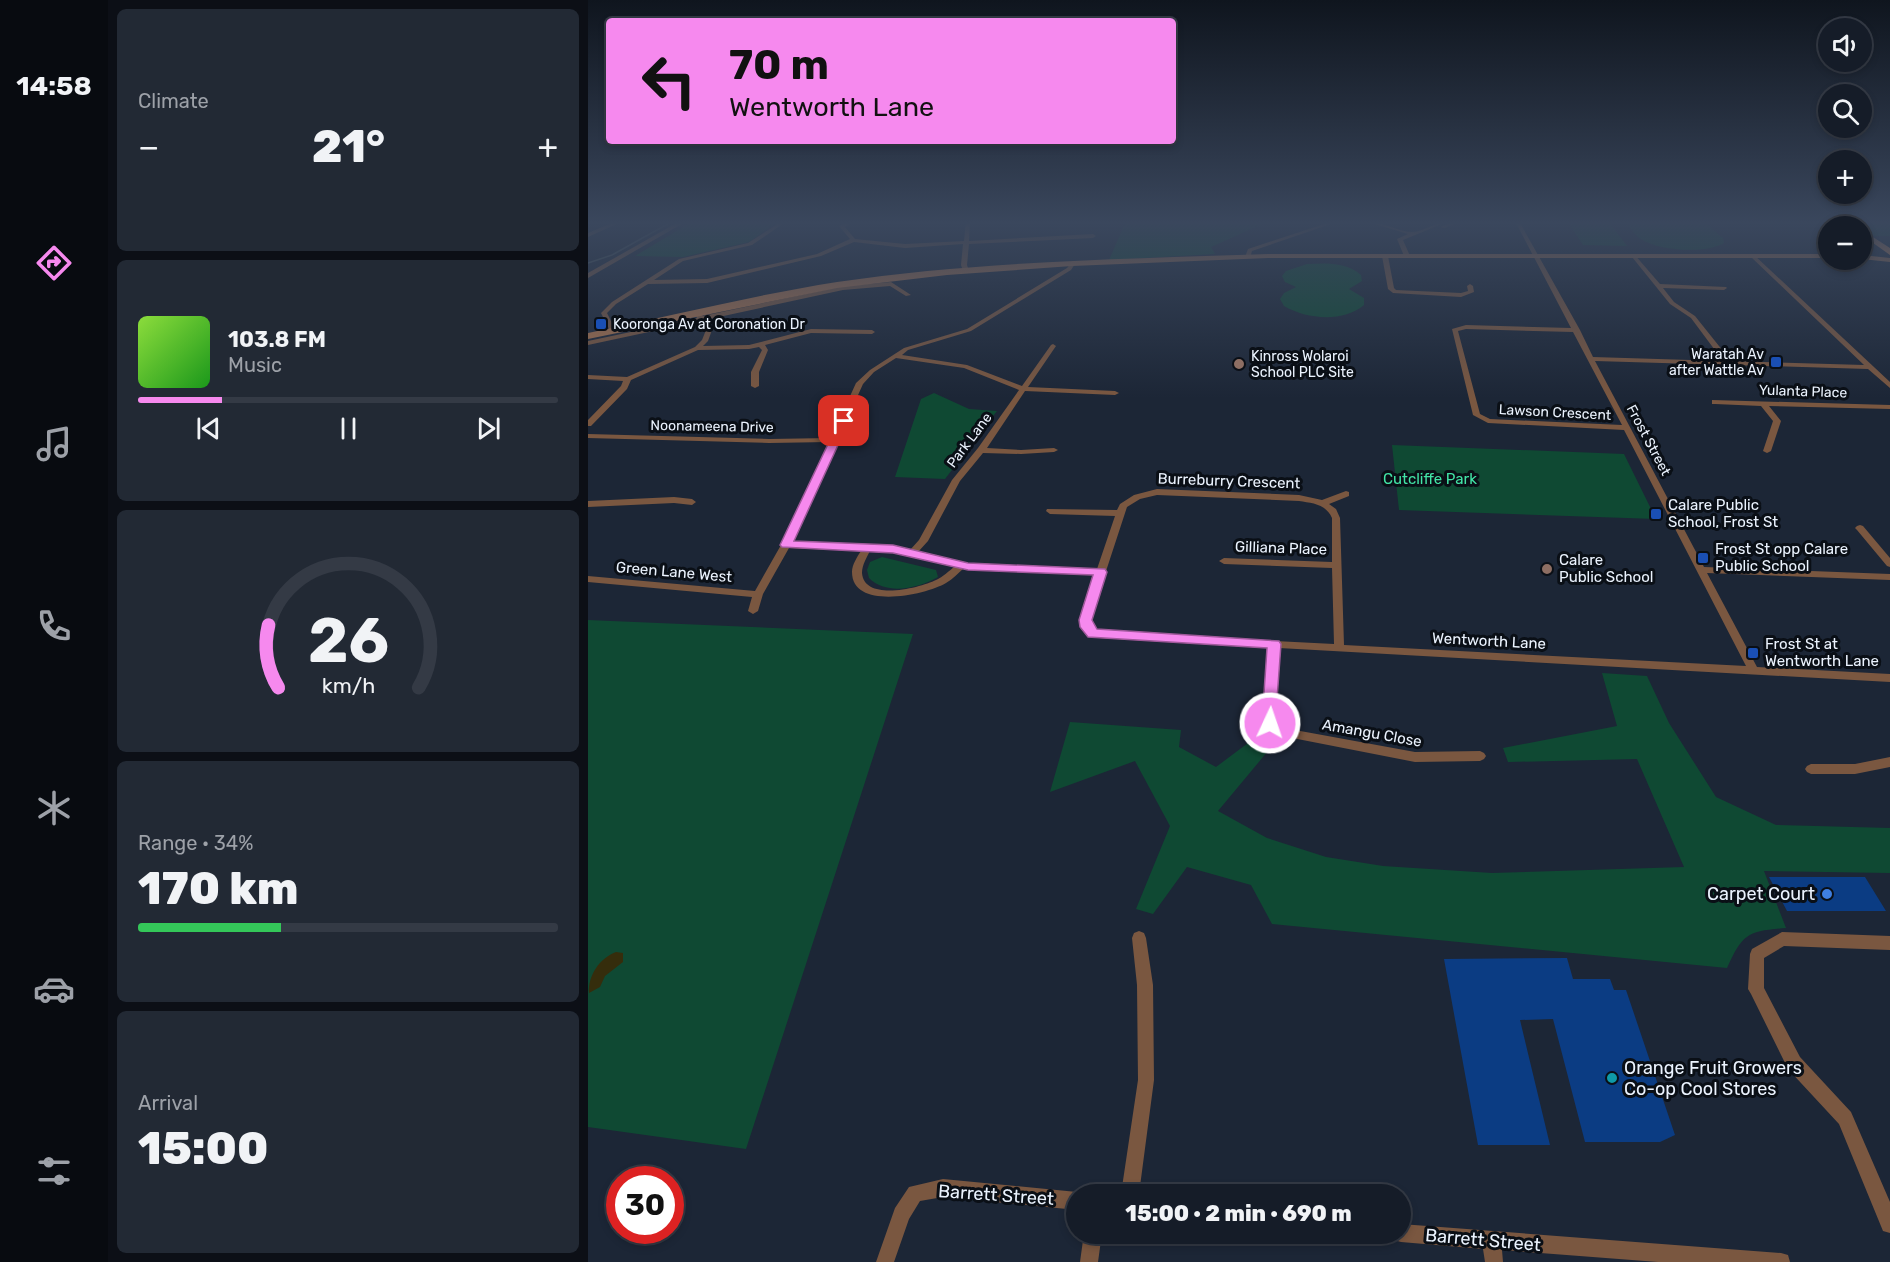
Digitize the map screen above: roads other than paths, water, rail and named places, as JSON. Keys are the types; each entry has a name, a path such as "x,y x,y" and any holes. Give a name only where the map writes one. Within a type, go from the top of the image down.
{"main road":[{"path":"588,336 699,316 837,285 884,280"}],"street":[{"path":"613,331 604,313 607,308 650,280"},
{"path":"647,282 712,280"},
{"path":"753,611 758,594 786,545 860,383 872,371 914,346 969,330 1051,280"},
{"path":"1389,280 1391,289 1395,292 1461,295 1471,292 1470,286"},
{"name":"Frost Street","path":"1550,280 1753,670"},
{"path":"1653,280 1672,303 1693,317 1728,362"},
{"path":"1778,280 1890,386"},
{"path":"588,343 699,316 850,287 891,284 908,295"},
{"path":"1658,286 1724,288"},
{"path":"697,348 709,333 699,316"},
{"name":"Lawson Crescent","path":"1577,330 1466,327 1454,330 1477,415 1488,421 1627,428"},
{"path":"588,377 628,379 697,348 732,349 761,345 804,332 872,332"},
{"path":"755,386 755,372 765,350 761,345"},
{"name":"Park Lane","path":"913,552 922,541 956,480 981,450 1053,346"},
{"path":"896,356 965,366 1022,389 1114,393"},
{"path":"1592,359 1869,367"},
{"path":"588,424 624,387 628,379"},
{"name":"Yulanta Place","path":"1715,402 1890,407"},
{"path":"1763,403 1777,421 1767,451"},
{"name":"Noonameena Drive","path":"588,436 769,441 835,440"},
{"path":"981,450 1022,452 1054,450"},
{"name":"Burreburry Crescent","path":"1119,513 1132,499 1156,492 1299,498 1323,503"},
{"path":"1338,647 1335,515 1323,503 1346,494"},
{"path":"588,504 674,500 692,502"},
{"path":"786,545 913,552 961,566 1101,572 1119,513 1050,511"},
{"path":"1860,528 1890,564"},
{"path":"867,548 857,570 858,579 869,589 879,593 904,594 925,589 944,581 961,566"},
{"name":"Gilliana Place","path":"1224,561 1337,565"},
{"path":"1702,570 1890,577"},
{"name":"Wentworth Lane","path":"1101,572 1085,620 1088,630 1106,636 1890,678"},
{"name":"Green Lane West","path":"588,579 758,594"},
{"name":"Amangu Close","path":"1274,644 1270,723 1281,732 1407,756 1480,756"},
{"path":"1811,769 1855,769 1890,762"},
{"path":"1131,1184 1146,1080 1145,985 1139,938"},
{"path":"1890,943 1782,939 1757,954 1756,989 1794,1063 1845,1118 1890,1224"},
{"name":"Barrett Street","path":"885,1262 901,1214 915,1193 943,1188 1066,1200"},
{"name":"Barrett Street","path":"1411,1234 1781,1262"},
{"path":"1492,1241 1494,1262"},
{"path":"1089,1262 1091,1244"}],"place":[{"name":"Kooronga Av at Coronation Dr","path":"601,324"},
{"name":"Waratah Av after Wattle Av","path":"1776,362"},
{"name":"Kinross Wolaroi School PLC Site","path":"1239,364"},
{"name":"Calare Public School, Frost St","path":"1656,514"},
{"name":"Frost St opp Calare Public School","path":"1703,558"},
{"name":"Calare Public School","path":"1547,569"},
{"name":"Frost St at Wentworth Lane","path":"1753,653"},
{"name":"Carpet Court","path":"1827,894"},
{"name":"Orange Fruit Growers Co-op Cool Stores","path":"1612,1078"}],"park label":[{"name":"Cutcliffe Park","path":"1430,479"}]}
